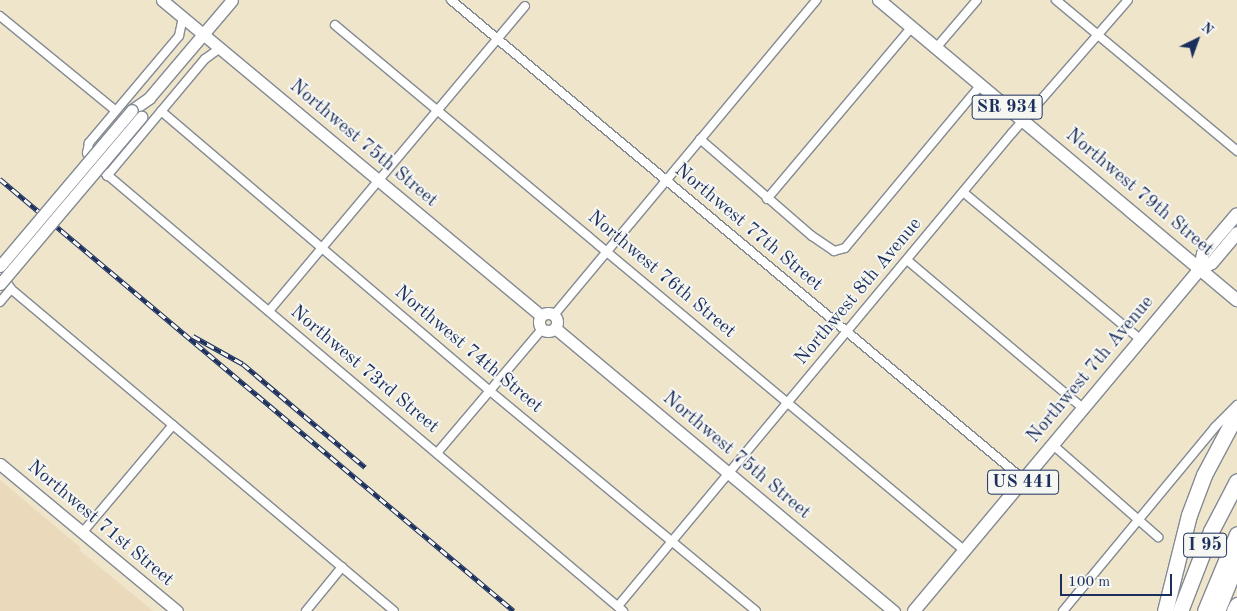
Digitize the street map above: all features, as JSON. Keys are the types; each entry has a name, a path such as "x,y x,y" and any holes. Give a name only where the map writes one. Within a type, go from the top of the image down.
{"highway":[{"path":"1165,611 1189,516 1204,475 1237,414"},
{"name":"I 95","path":"1180,611 1211,531 1237,481"},
{"path":"1189,611 1237,500"},
{"path":"1205,611 1237,534"},
{"name":"I 95","path":"1217,611 1237,562"},
{"path":"1234,611 1237,605"}],"main road":[{"name":"Northwest 79th Street","path":"880,0 1237,300"},
{"name":"Northwest 7th Avenue","path":"1200,269 1203,254 1237,214"},
{"name":"Northwest 7th Avenue","path":"914,611 1200,269 1212,262 1237,233"}],"street":[{"name":"Northwest 75th Street","path":"162,0 541,316"},
{"path":"0,266 136,113 232,0"},
{"name":"Northwest 77th Street","path":"452,0 1024,480"},
{"path":"554,315 665,179 816,0"},
{"path":"936,48 977,0"},
{"path":"1056,0 1237,151"},
{"name":"Northwest 8th Avenue","path":"621,609 672,541 963,192 1128,0"},
{"path":"269,311 525,6"},
{"path":"0,16 115,110 179,36 183,17"},
{"name":"Northwest 76th Street","path":"336,25 965,550"},
{"path":"767,199 912,28"},
{"path":"107,176 205,59 220,48"},
{"path":"700,139 767,199 834,251 845,248 981,86"},
{"name":"Northwest 73rd Street","path":"115,110 89,143 87,153 91,161 621,609"},
{"name":"Northwest 74th Street","path":"161,111 490,391 756,611"},
{"path":"0,284 136,113"},
{"path":"963,192 1141,340"},
{"path":"907,260 1084,409"},
{"path":"0,272 11,289 394,611"},
{"path":"0,302 11,289"},
{"path":"549,313 554,315 557,322 555,328 549,331 542,329 539,323 541,316 549,313"},
{"name":"Northwest 75th Street","path":"555,328 894,611"},
{"path":"437,452 542,329"},
{"path":"1063,611 1215,427 1237,405"},
{"path":"82,533 173,425"},
{"path":"1053,445 1158,537"},
{"name":"Northwest 71st Street","path":"0,464 177,611"},
{"path":"306,611 342,567"}],"shaded area":[{"path":"0,480 81,548 79,550 153,611 0,611"}],"railway":[{"path":"0,179 514,611"},
{"path":"193,336 243,364 365,467"}]}
